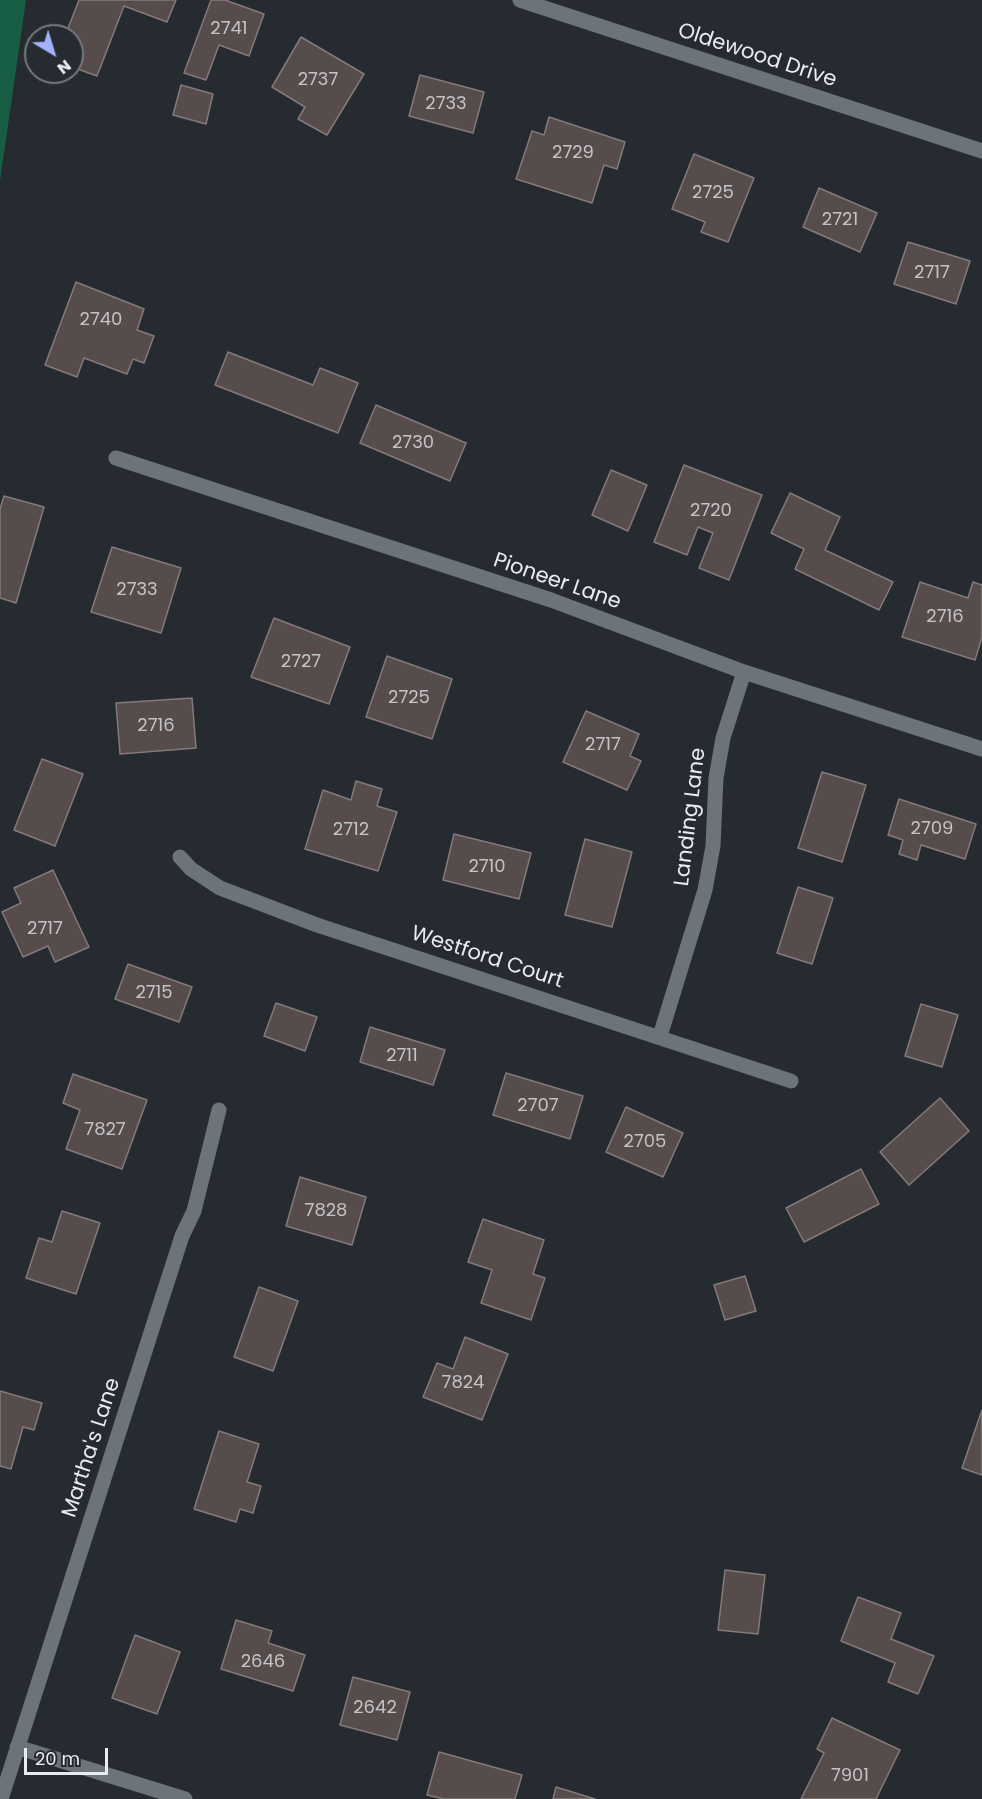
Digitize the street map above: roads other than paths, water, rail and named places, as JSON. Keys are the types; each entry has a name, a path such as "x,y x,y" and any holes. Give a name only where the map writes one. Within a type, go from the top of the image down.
{"street":[{"name":"Oldewood Drive","path":"520,0 982,152"},
{"name":"Pioneer Lane","path":"116,458 551,600 744,672 982,749"},
{"name":"Landing Lane","path":"660,1036 705,890 713,846 716,778 723,738 744,672"},
{"name":"Westford Court","path":"180,857 191,869 220,888 317,925 791,1081"},
{"name":"Martha's Lane","path":"1,1799 178,1247 194,1211 219,1110"},
{"path":"17,1747 186,1799"}]}
